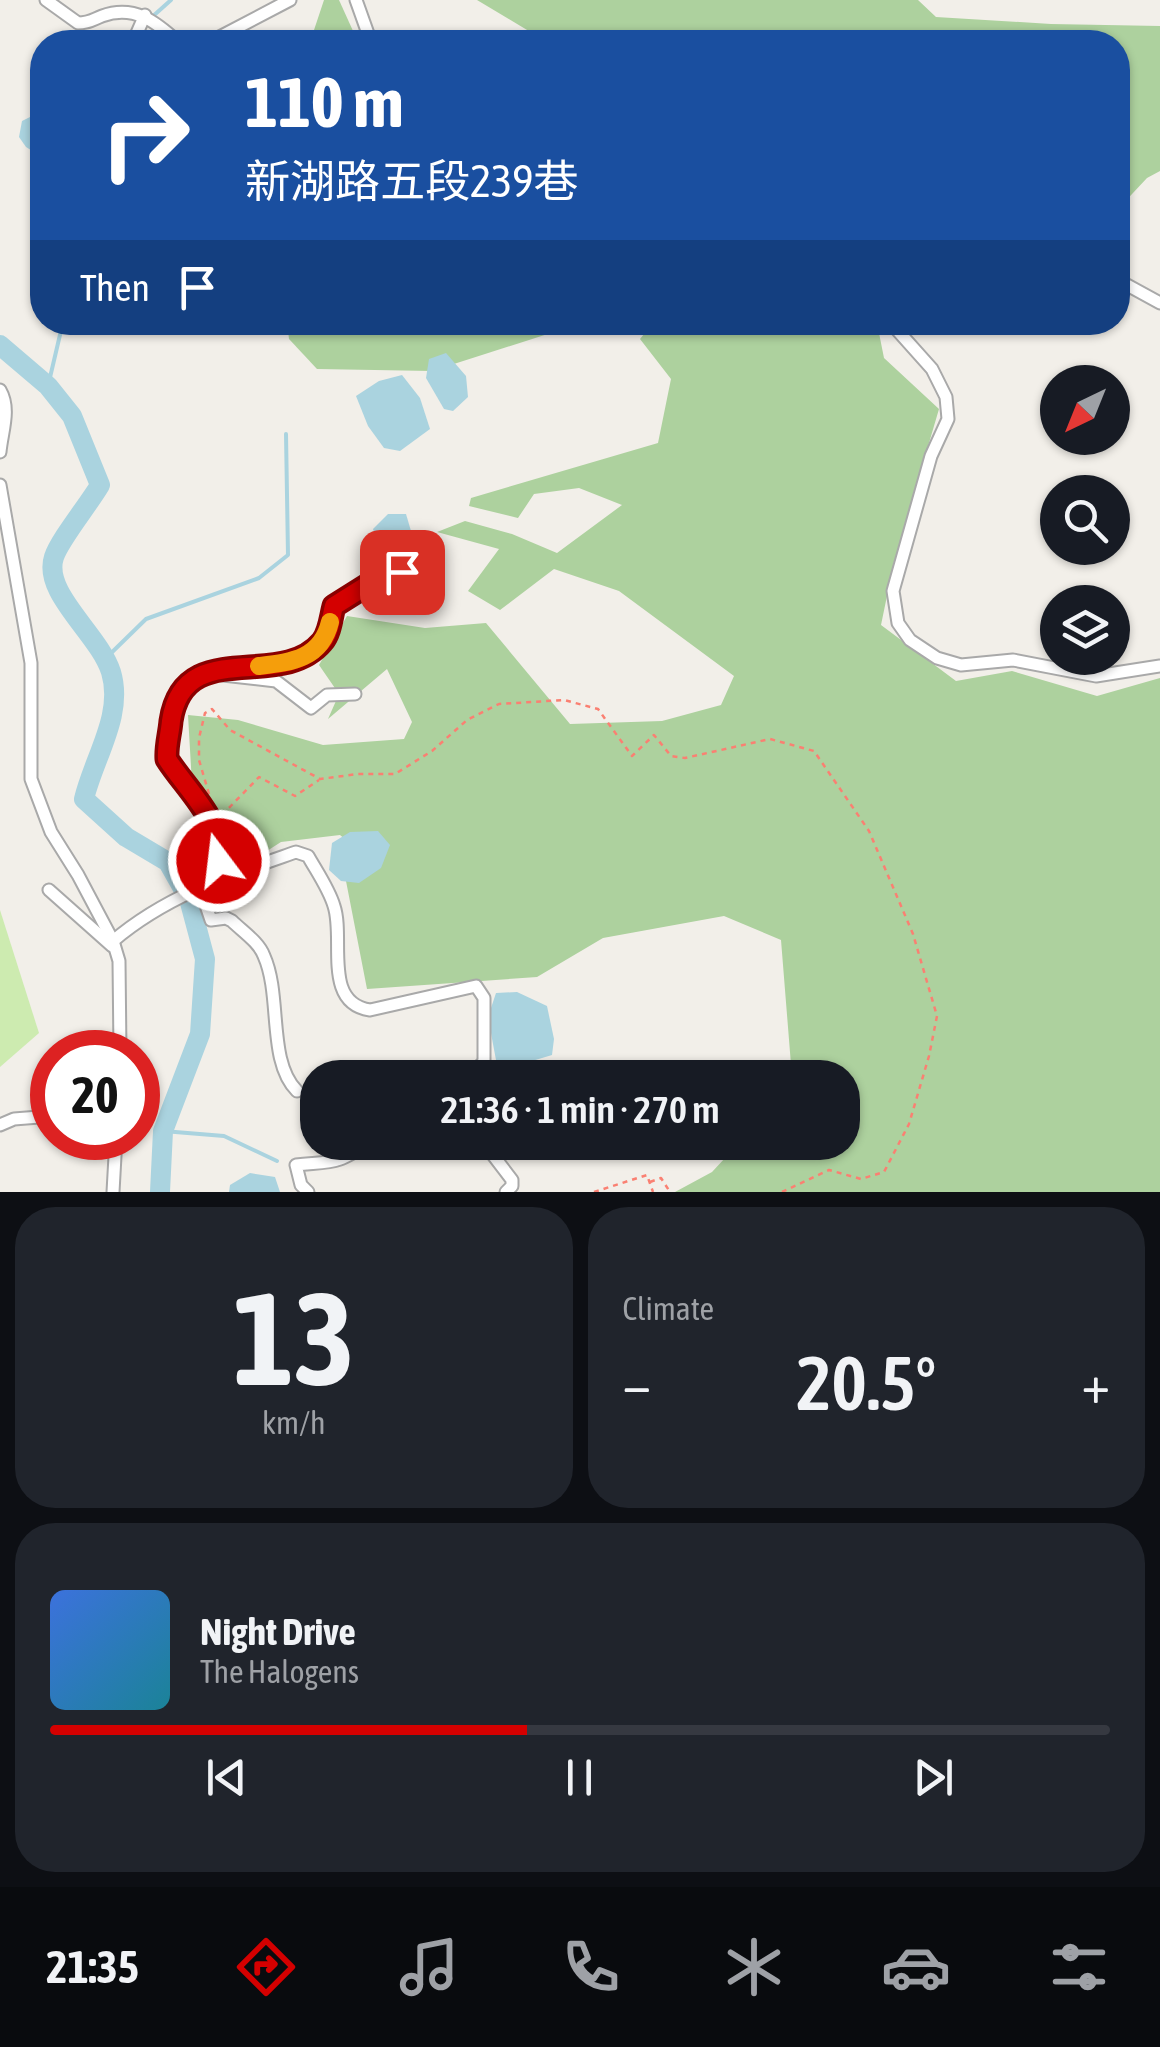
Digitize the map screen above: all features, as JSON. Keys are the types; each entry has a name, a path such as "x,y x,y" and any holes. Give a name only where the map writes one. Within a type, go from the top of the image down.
{"street":[{"path":"46,0 78,23 134,13 145,16 163,30"},
{"path":"99,0 104,16"},
{"path":"233,30 290,0"},
{"path":"356,0 367,30"},
{"path":"139,30 145,16"},
{"path":"1130,287 1160,303"},
{"path":"902,335 932,369 946,397 948,420 931,456 893,591 898,623 910,640 937,658 961,665 1012,660 1096,676 1160,666"},
{"path":"0,390 6,415 0,452"},
{"path":"0,485 31,663 32,779 51,832 114,945 119,961 120,1030"},
{"path":"197,889 219,861 220,851 210,821 167,759 177,697 190,681 210,673 282,663 310,653 326,639 334,606 369,584 402,572 425,549"},
{"path":"210,673 226,678 276,681 311,708 327,694 355,694"},
{"path":"114,945 140,918 180,896 296,852 308,856 333,903 339,924 337,967 351,1003 370,1010 476,986 484,998 483,1060"},
{"path":"197,889 211,920 226,918 264,954 275,1001 282,1067 287,1081 297,1091"},
{"path":"49,890 114,945"},
{"path":"0,1125 30,1118"},
{"path":"113,1192 115,1160"},
{"path":"308,1192 301,1185 296,1165 329,1164 337,1160"},
{"path":"497,1160 512,1180 506,1192"}],"path":[{"path":"210,821 260,777 295,796 320,779 395,774 432,751 467,720 500,704 564,700 598,709 632,756 654,735 672,756 685,758 770,740 814,751 869,832 914,934 936,1016 909,1124 884,1172 861,1179 829,1170 782,1192"},
{"path":"210,821 209,787 199,760 199,738 205,713 212,709 230,730 320,779"},
{"path":"594,1192 647,1175 653,1192"},
{"path":"650,1182 661,1178 670,1192"}],"green space":[{"path":"324,0 339,0 353,30 314,30"},
{"path":"477,0 918,0 936,17 1160,26 1160,171 1130,196 1130,30 527,30"},
{"path":"288,335 544,335 432,371 317,369"},
{"path":"643,335 879,335 884,358 939,409 894,562 881,625 956,681 1012,671 1097,696 1160,678 1160,1192 675,1192 712,1172 723,1160 860,1160 860,1060 791,1060 781,940 724,916 603,938 537,977 367,989 346,881 364,855 340,835 281,842 228,876 236,840 192,784 188,715 238,720 323,745 404,739 412,722 387,669 328,719 339,694 319,665 347,616 425,628 486,623 570,724 662,721 721,705 734,676 619,591 554,569 500,610 468,591 499,549 437,532 465,521 512,534 557,553 622,505 579,488 534,494 518,518 469,506 471,498 658,443 671,379 640,339"},
{"path":"0,910 38,1030 30,1030 30,1041 0,1067"}],"water":[{"path":"30,117 30,150 19,137 22,121"},
{"path":"446,353 466,376 468,397 453,411 444,409 426,378 429,359"},
{"path":"402,375 420,398 430,429 400,451 384,448 368,426 356,396 379,381"},
{"path":"388,514 406,514 411,531 402,545 388,547 377,541 373,529"},
{"path":"378,831 390,845 381,868 359,883 341,881 329,870 332,843 350,832"},
{"path":"517,992 547,1006 554,1039 552,1055 535,1060 496,1060 488,1017 496,993"},
{"path":"250,1173 275,1177 280,1192 229,1192 230,1185"}],"waterway":[{"path":"152,17 171,0"},
{"path":"48,386 60,335"},
{"path":"0,345 48,386 72,416 100,485 57,550 53,571 64,599 105,658 114,688 111,720 84,799 126,837 168,862 189,899 205,959 200,1034 163,1131 160,1192"},
{"path":"104,660 146,619 259,578 288,555 286,434"},
{"path":"163,1131 224,1136 277,1161"}],"slow traffic":[{"path":"259,666 310,653 326,639 330,622"}],"route":[{"path":"219,861 219,845 208,817 167,759 173,709 182,689 198,675 282,663 310,653 326,639 334,606 369,584 402,572"}]}
